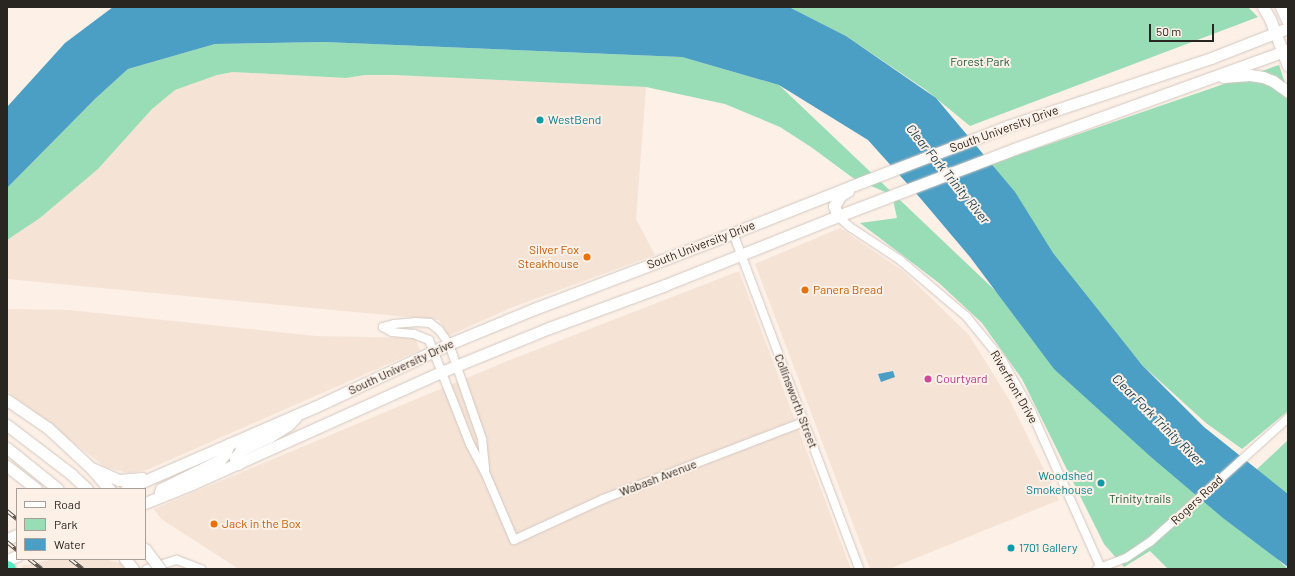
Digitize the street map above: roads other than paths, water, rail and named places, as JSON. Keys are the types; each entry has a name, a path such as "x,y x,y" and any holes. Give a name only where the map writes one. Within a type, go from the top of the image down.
{"main road":[{"path":"1263,7 1285,51 1288,66"},
{"path":"1281,7 1288,22"},
{"name":"South University Drive","path":"128,488 434,353 449,344 534,309 733,234 866,180 1008,126 1211,58 1288,28"},
{"name":"South University Drive","path":"146,503 238,464 441,372 892,195 1014,149 1285,51"},
{"path":"1211,77 1250,75 1263,77 1274,82 1288,92"},
{"path":"838,216 834,206 841,195 866,180"},
{"path":"7,400 48,428 91,468 109,488"},
{"path":"238,464 235,458 241,450 288,426 298,414"},
{"path":"7,424 71,474 86,488"},
{"path":"158,498 161,489 220,460 225,454 229,444"},
{"path":"7,448 57,488"},
{"path":"7,466 35,488"},
{"path":"91,468 119,480 137,480 164,473"},
{"path":"146,550 160,569"},
{"path":"126,560 134,569"}],"street":[{"name":"Riverfront Drive","path":"838,216 850,227 900,260 966,316 1002,360 1031,411 1099,568"},
{"name":"Collinsworth Street","path":"733,234 859,569"},
{"path":"430,323 439,330 449,344 482,439 485,472 470,444 429,340 425,337 414,334 392,332 383,328 394,324 430,323"},
{"name":"Rogers Road","path":"1099,568 1126,558 1150,542 1257,444 1288,418"},
{"name":"Wabash Avenue","path":"485,472 514,540 603,499 804,422"},
{"path":"147,569 176,560 201,569"}],"water":[{"name":"Clear Fork Trinity River","path":"113,7 789,7 846,36 936,98 1015,192 1053,253 1142,365 1204,427 1288,494 1288,567 1223,518 1151,457 1054,369 970,257 868,140 779,85 682,57 324,42 215,44 128,69 96,98 7,188 7,107 65,43"},
{"path":"893,371 895,377 881,382 878,374"}],"railway":[{"path":"7,511 16,518"},
{"path":"7,542 16,549"},
{"path":"30,560 42,569"},
{"path":"71,560 83,569"}],"place":[{"name":"WestBend","path":"540,120"},
{"name":"Silver Fox Steakhouse","path":"587,257"},
{"name":"Panera Bread","path":"805,290"},
{"name":"Courtyard","path":"928,379"},
{"name":"Woodshed Smokehouse","path":"1101,483"},
{"name":"Jack in the Box","path":"214,524"},
{"name":"1701 Gallery","path":"1011,548"}],"park label":[{"name":"Forest Park","path":"980,62"},
{"name":"Trinity trails","path":"1140,499"}]}
